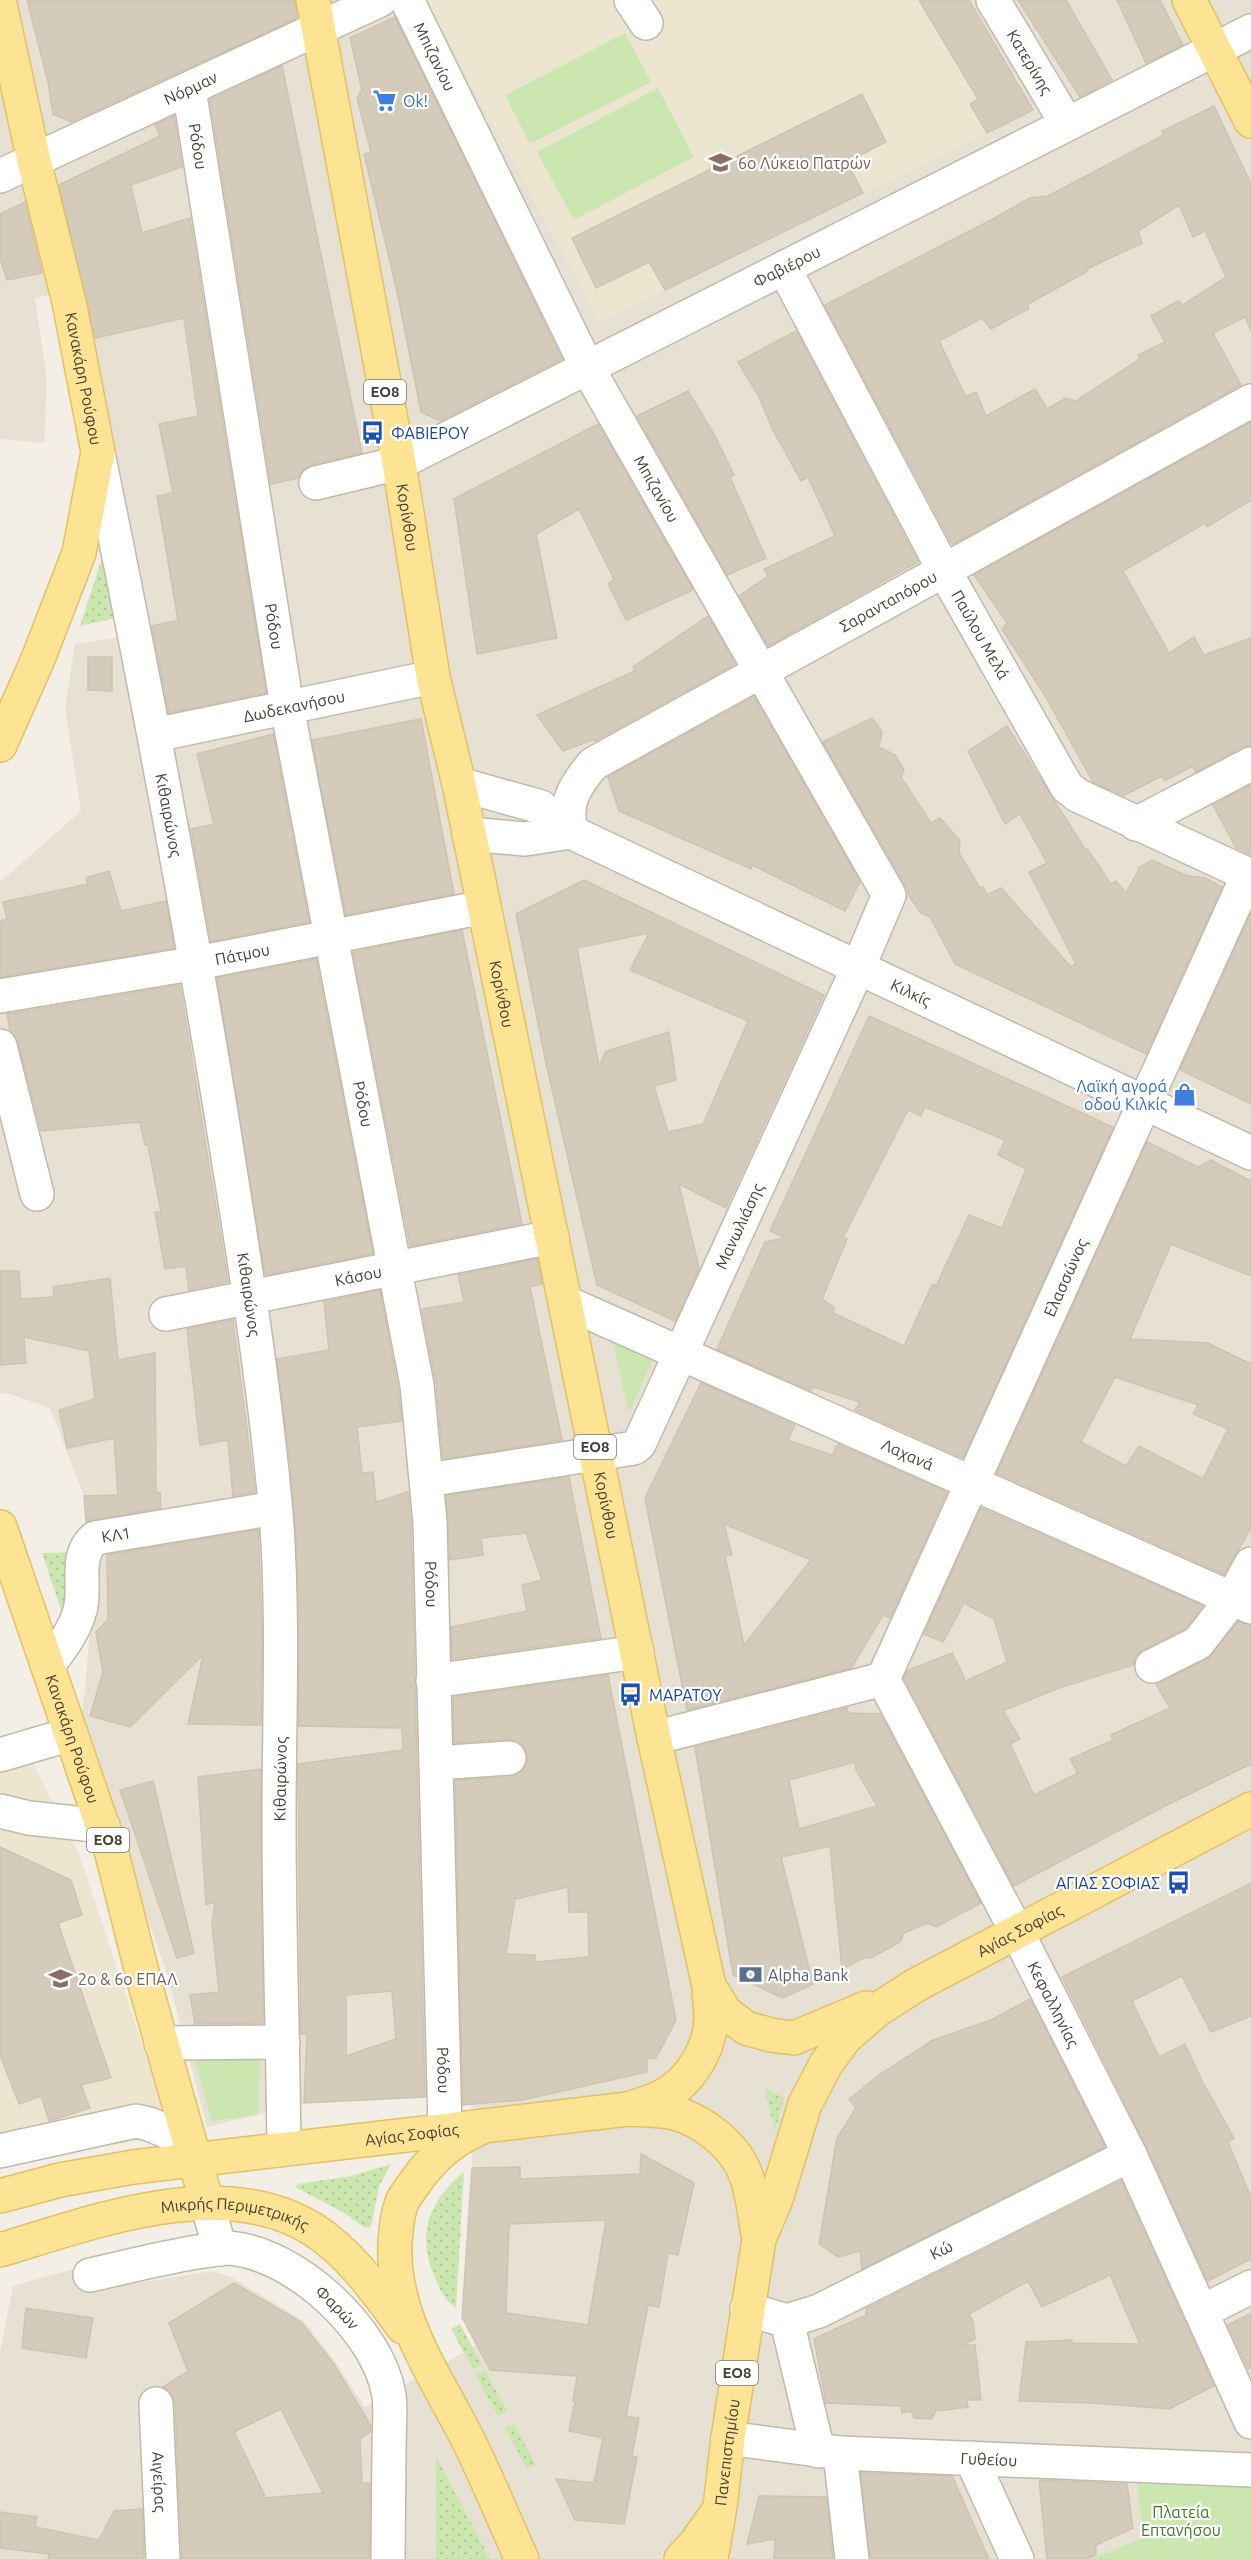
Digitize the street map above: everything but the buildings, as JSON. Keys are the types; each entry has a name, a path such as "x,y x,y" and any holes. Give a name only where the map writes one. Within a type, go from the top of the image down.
{"main road":[{"path":"1189,0 1251,121"},
{"name":"Κανακάρη Ρούφου","path":"0,4 34,160 69,302 98,452 79,553 38,659 0,745"},
{"name":"Κορίνθου","path":"316,15 399,463 433,677 459,784 654,1738 709,1986"},
{"name":"Κανακάρη Ρούφου","path":"0,1527 103,1826 126,1902 161,2043 207,2203"},
{"name":"Αγίας Σοφίας","path":"916,1985 1251,1809"},
{"path":"709,1986 725,2012 746,2028 771,2036 794,2038 867,2008 904,1988 916,1985"},
{"path":"759,2239 776,2199 805,2104 826,2064 845,2038 877,2010 916,1985"},
{"name":"ΕΟ8","path":"628,2109 665,2095 687,2076 696,2064 705,2048 711,2021 709,1986"},
{"name":"Αγίας Σοφίας","path":"192,2150 284,2149 628,2109"},
{"name":"ΕΟ8","path":"628,2109 660,2111 684,2116 707,2129 731,2150 746,2174 759,2239"},
{"name":"ΕΟ8","path":"495,2124 476,2130 447,2147 421,2174 403,2200 396,2231 395,2263 399,2293 418,2349 521,2543 535,2559"},
{"path":"0,2196 192,2150"},
{"name":"Μικρής Περιμετρικής","path":"0,2250 108,2219 159,2208 207,2203 265,2209 300,2222 316,2231 364,2276 418,2349"},
{"name":"Πανεπιστημίου","path":"711,2559 759,2239"},
{"name":"ΕΟ8","path":"500,2505 522,2559"},
{"name":"ΕΟ8","path":"681,2559 695,2544 720,2507"}],"street":[{"name":"Νόρμαν","path":"0,176 189,89 316,15 380,0"},
{"name":"Μπιζανίου","path":"407,0 587,367 889,892 887,903 858,968"},
{"name":"Κατερίνης","path":"993,0 1067,124"},
{"name":"Φαβιέρου","path":"316,483 399,463 1251,31"},
{"name":"Ρόδου","path":"189,89 287,708 329,937 417,1385 427,1480 445,2130"},
{"name":"Παύλου Μελά","path":"784,268 945,572 1067,788 1136,824 1249,876"},
{"name":"Σαρανταπόρου","path":"571,832 567,814 569,804 582,778 593,764 945,572 1251,401"},
{"name":"Κιθαιρώνος","path":"98,452 155,735 197,963 251,1297 275,1508 281,1582 282,1650 279,1828 284,2149"},
{"name":"Δωδεκανήσου","path":"155,735 433,677"},
{"path":"1136,824 1251,764"},
{"name":"Κιλκίς","path":"459,784 541,807 571,832 1251,1153"},
{"path":"469,834 525,839 571,832"},
{"name":"Ελασσώνος","path":"883,1679 1249,876"},
{"name":"Πάτμου","path":"0,996 197,963 484,907"},
{"name":"Μανωλιάσης","path":"596,1455 634,1448 639,1444 858,968"},
{"path":"0,1046 37,1194"},
{"name":"Κάσου","path":"166,1314 552,1237"},
{"name":"Λαχανά","path":"565,1302 1242,1603"},
{"path":"427,1480 596,1455"},
{"name":"ΚΛ1","path":"49,1664 62,1647 81,1610 84,1556 88,1544 95,1538 275,1508"},
{"path":"1152,1666 1198,1643 1242,1603 1251,1564"},
{"path":"433,1681 637,1652"},
{"path":"654,1738 883,1679"},
{"name":"Κεφαλληνίας","path":"883,1679 1017,1932 1130,2155 1251,2422"},
{"path":"0,1755 71,1734"},
{"path":"436,1763 509,1758"},
{"path":"0,1810 29,1818 103,1826"},
{"path":"161,2043 283,2042"},
{"path":"0,2151 136,2121 149,2124 192,2150"},
{"name":"Κώ","path":"787,2321 819,2311 1130,2155"},
{"path":"207,2203 220,2249"},
{"name":"Φαρών","path":"90,2275 177,2255 230,2248 254,2254 298,2275 331,2299 343,2311 370,2349 387,2385 389,2397 388,2559"},
{"path":"1201,2312 1251,2287"},
{"path":"747,2308 787,2321 829,2452 852,2559"},
{"name":"Αιγείρας","path":"156,2404 164,2559"},
{"name":"Γυθείου","path":"728,2438 829,2452 1251,2470"},
{"path":"971,2458 1017,2559"}],"shaded area":[{"path":"0,0 1251,0 1251,2559 0,2559 0,2352 13,2286 84,2266 93,2290 213,2271 231,2277 304,2321 334,2360 365,2407 477,2345 462,2317 472,2168 471,2105 463,2105 462,2093 431,2097 304,2103 207,2127 167,1973 79,1730 85,1690 96,1557 86,1527 84,1496 50,1408 10,1394 0,1393 0,882 81,811 65,708 75,644 141,634 73,290 35,298 47,380 44,443 0,439"},
{"name":"6ο Λύκειο Πατρών","path":"425,0 968,0 1033,110 600,322"},
{"name":"2ο & 6ο ΕΠΑΛ","path":"31,1759 79,1854 162,2104 138,2141 0,2163 0,1768"}],"green space":[{"path":"625,33 651,82 530,144 505,95"},
{"path":"658,88 694,157 574,220 537,152"},
{"path":"106,546 121,617 80,626"},
{"path":"611,1333 656,1353 631,1409 628,1410"},
{"path":"78,1552 73,1605 61,1610 42,1553"},
{"path":"191,2046 260,2059 258,2115 212,2121"},
{"path":"764,2088 784,2098 775,2132"},
{"path":"391,2164 379,2186 371,2227 365,2228 346,2214 295,2187 298,2184 351,2176"},
{"path":"464,2172 456,2308 446,2299 435,2278 426,2248 426,2233 434,2207 452,2183"},
{"path":"460,2324 482,2365 473,2369 451,2329"},
{"path":"485,2370 507,2411 498,2416 476,2375"},
{"path":"514,2424 536,2465 527,2469 505,2429"},
{"path":"436,2456 490,2559 436,2559"},
{"name":"Πλατεία Επτανήσου","path":"1137,2483 1251,2486 1251,2559 1090,2559 1143,2538"}],"place":[{"name":"Ok!","path":"385,101"},
{"name":"6ο Λύκειο Πατρών","path":"720,163"},
{"name":"ΦΑΒΙΕΡΟΥ","path":"373,433"},
{"name":"Λαϊκή αγορά οδού Κιλκίς","path":"1185,1095"},
{"name":"ΜΑΡΑΤΟΥ","path":"631,1695"},
{"name":"ΑΓΙΑΣ ΣΟΦΙΑΣ","path":"1178,1883"},
{"name":"Alpha Bank","path":"750,1975"},
{"name":"2ο & 6ο ΕΠΑΛ","path":"60,1979"}]}
